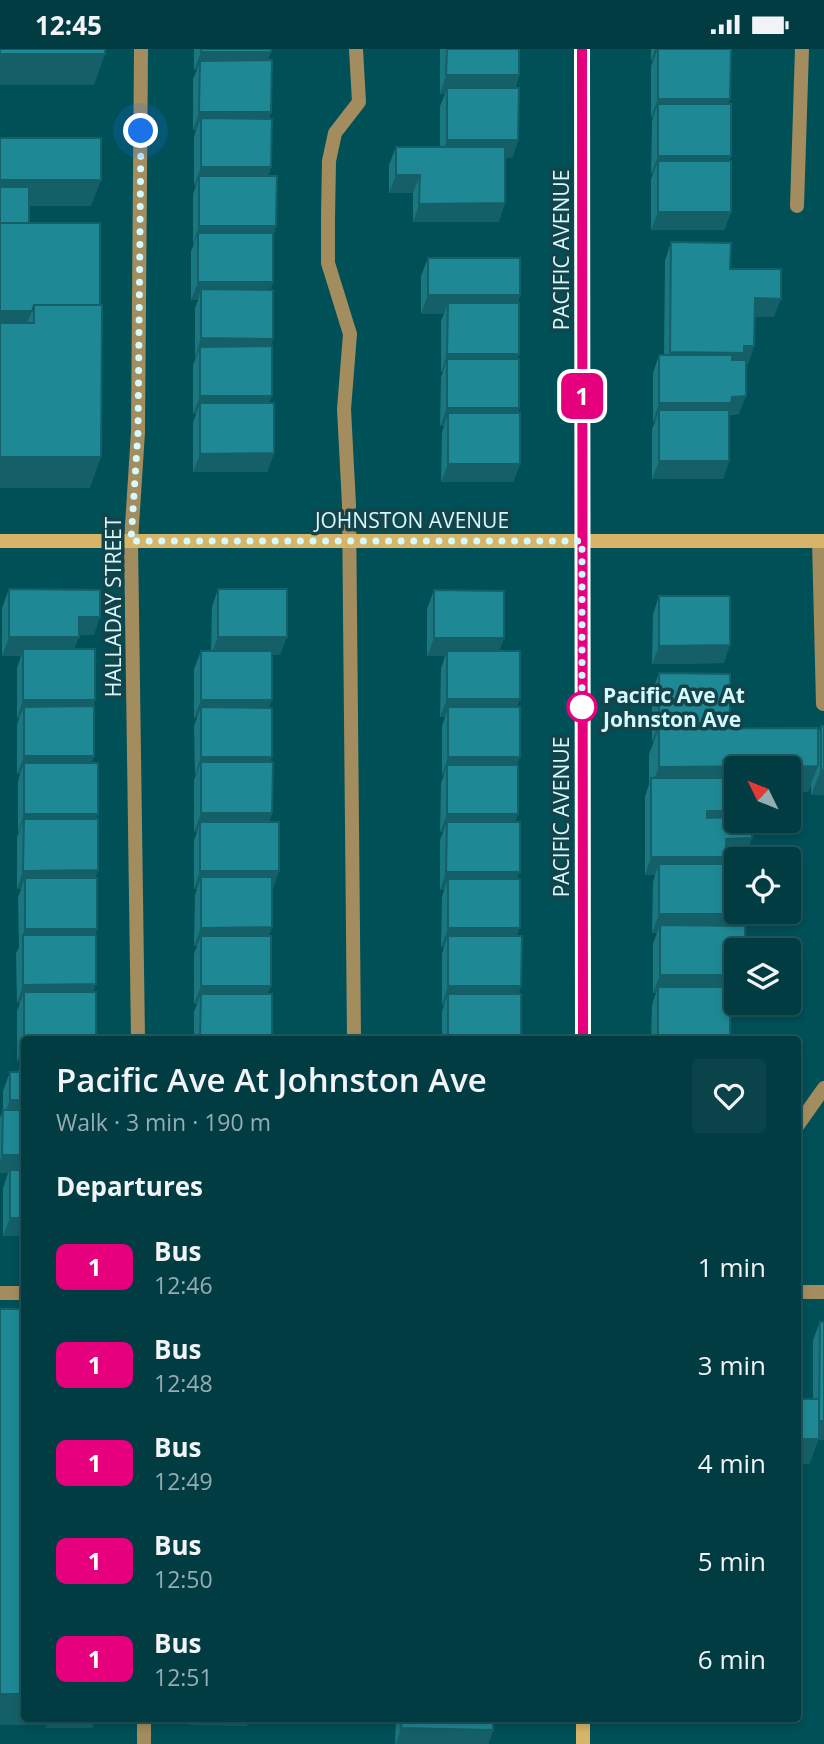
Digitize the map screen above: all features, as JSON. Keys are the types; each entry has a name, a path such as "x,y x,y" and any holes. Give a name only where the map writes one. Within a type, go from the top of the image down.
{"street":[{"name":"HALLADAY STREET","path":"138,1036 131,541 138,432 142,49"},
{"path":"354,1036 344,409 350,334 328,263 329,162 335,133 359,102 356,49"},
{"name":"PACIFIC AVENUE","path":"582,49 583,1036"},
{"path":"797,206 802,49"},
{"name":"JOHNSTON AVENUE","path":"0,541 822,541"},
{"path":"822,541 823,704"},
{"path":"801,1121 824,1089"},
{"path":"801,1292 824,1292"},
{"path":"0,1293 21,1293"},
{"path":"144,1722 144,1744"},
{"path":"583,1722 583,1744"}],"building":[{"path":"0,49 105,49 105,54 0,54"},
{"path":"201,49 271,49 271,52 201,52"},
{"path":"447,49 519,49 519,75 446,75"},
{"path":"658,49 731,49 730,99 658,99"},
{"path":"272,60 271,112 199,112 200,61"},
{"path":"447,88 519,88 518,140 447,140"},
{"path":"658,104 731,104 731,156 658,156"},
{"path":"201,118 272,119 271,167 201,167"},
{"path":"0,138 101,138 101,180 0,180"},
{"path":"396,147 505,147 505,203 419,204 420,175 396,175"},
{"path":"658,161 731,161 731,212 658,212"},
{"path":"199,176 277,176 276,226 199,226"},
{"path":"0,187 29,187 29,223 0,223"},
{"path":"0,223 100,223 100,305 34,305 32,311 0,311"},
{"path":"198,233 273,233 273,282 198,282"},
{"path":"671,242 731,243 730,269 781,269 781,299 755,298 754,346 744,346 744,353 670,352"},
{"path":"428,258 520,258 520,295 428,295"},
{"path":"201,289 273,290 273,339 201,338"},
{"path":"448,303 519,303 519,354 447,354"},
{"path":"34,305 102,305 101,457 0,457 0,323 34,323"},
{"path":"272,346 272,396 200,396 200,347"},
{"path":"659,355 732,355 732,360 746,360 746,396 732,397 731,403 659,403"},
{"path":"447,359 519,359 519,408 447,408"},
{"path":"200,403 274,403 274,453 200,454"},
{"path":"659,410 729,410 729,461 659,461"},
{"path":"448,413 520,413 520,464 448,464"},
{"path":"9,589 100,590 100,617 79,617 79,637 9,637"},
{"path":"218,589 287,589 287,637 218,637"},
{"path":"434,590 504,591 504,638 434,638"},
{"path":"659,596 730,596 730,645 659,646"},
{"path":"23,649 95,649 95,700 23,700"},
{"path":"201,651 272,651 272,700 201,700"},
{"path":"447,651 520,651 520,699 447,699"},
{"path":"659,673 730,674 730,723 659,723"},
{"path":"94,706 94,756 24,756 24,707"},
{"path":"201,707 272,708 272,757 201,757"},
{"path":"448,707 520,707 520,757 448,757"},
{"path":"821,726 824,726 824,770 821,770"},
{"path":"818,728 818,766 802,766 802,756 724,756 724,767 659,767 659,729"},
{"path":"201,762 273,762 272,813 201,813"},
{"path":"24,763 98,763 98,814 24,814"},
{"path":"447,765 518,765 518,814 447,814"},
{"path":"651,778 724,778 724,811 707,811 707,818 724,817 724,833 752,833 752,838 726,839 724,857 651,857"},
{"path":"24,819 98,819 98,870 23,871"},
{"path":"200,822 279,822 279,871 200,871"},
{"path":"447,822 520,822 520,872 446,872"},
{"path":"659,864 724,864 724,914 659,914"},
{"path":"201,877 272,877 272,927 201,928"},
{"path":"25,878 97,878 97,929 25,929"},
{"path":"448,879 520,879 520,928 448,928"},
{"path":"660,925 745,926 745,938 724,938 724,975 660,975"},
{"path":"23,935 96,935 96,984 23,985"},
{"path":"201,936 271,936 271,986 201,986"},
{"path":"448,936 522,936 521,986 448,986"},
{"path":"658,987 724,987 724,1015 730,1015 730,1035 658,1035"},
{"path":"24,992 96,992 96,1036 24,1036"},
{"path":"201,994 272,994 272,1036 200,1036"},
{"path":"448,994 521,994 521,1036 448,1036"},
{"path":"10,1072 21,1072 21,1100 10,1100"},
{"path":"3,1110 21,1110 21,1155 2,1155"},
{"path":"10,1170 21,1170 21,1218 10,1218"},
{"path":"0,1309 21,1309 21,1694 0,1694"},
{"path":"820,1322 824,1322 824,1421 819,1421"},
{"path":"801,1399 819,1399 819,1439 801,1439"},
{"path":"402,1722 493,1722 493,1730 401,1728"}],"bus line":[{"name":"1","path":"582,49 583,1036"}],"place":[{"name":"Pacific Ave At Johnston Ave","path":"582,707"}],"route":[{"path":"141,131 138,432 131,541 582,541 582,707"}]}
